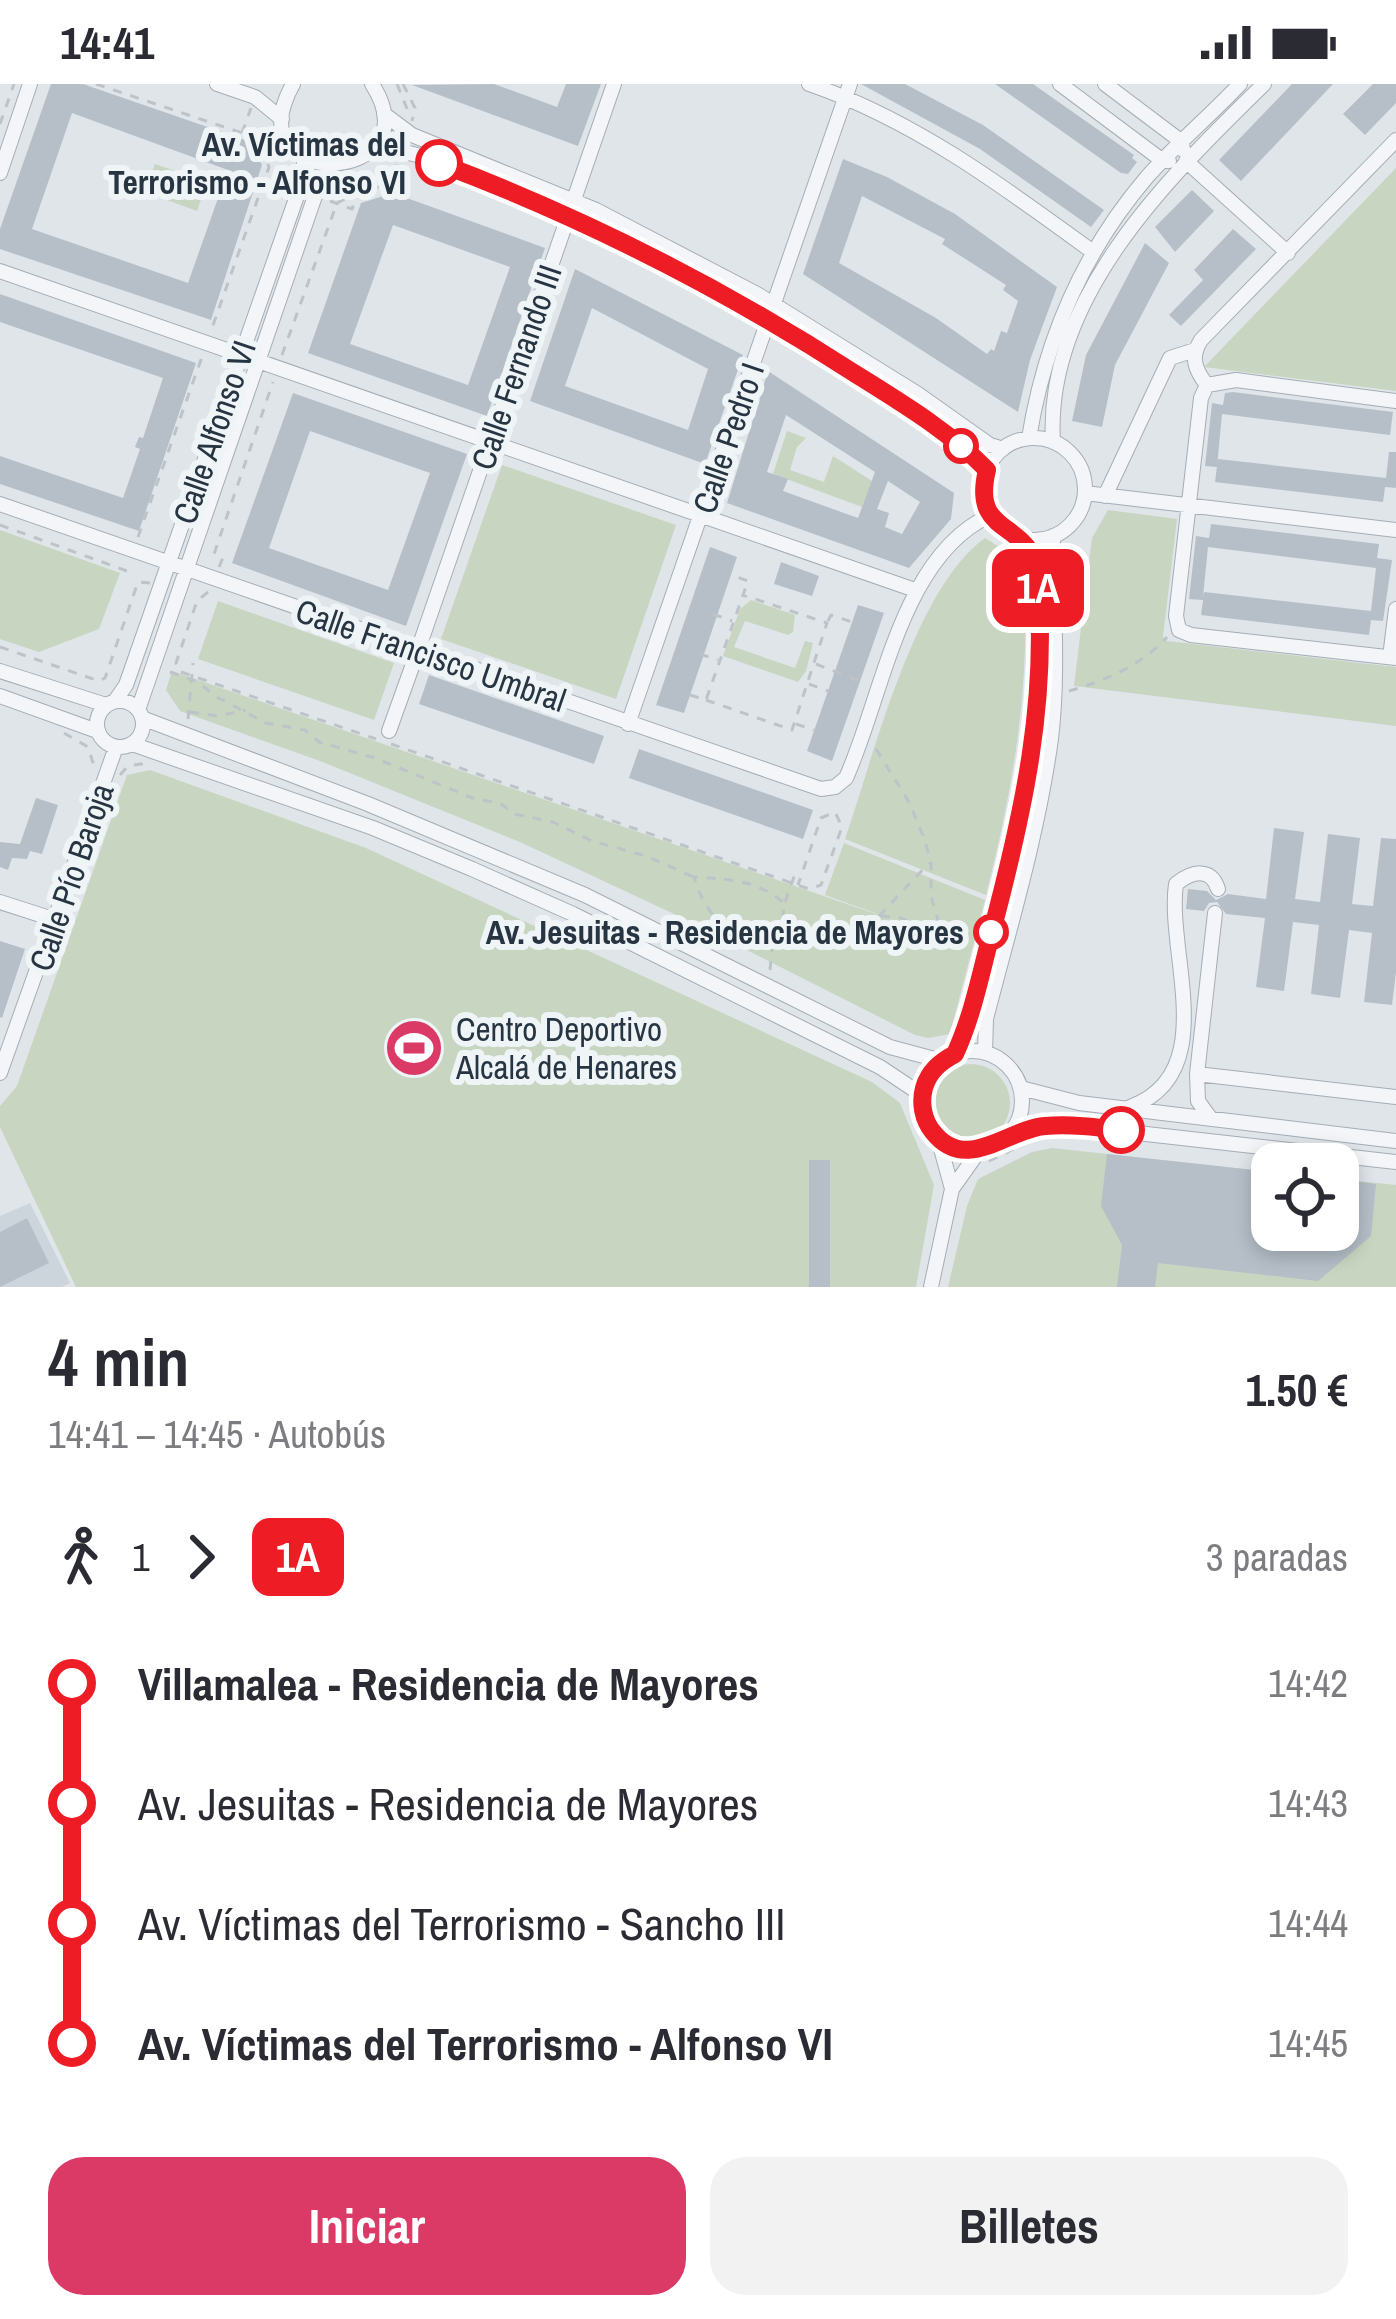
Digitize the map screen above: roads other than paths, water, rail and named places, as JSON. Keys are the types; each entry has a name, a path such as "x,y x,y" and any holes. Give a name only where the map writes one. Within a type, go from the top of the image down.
{"street":[{"path":"0,172 30,84"},
{"path":"217,84 255,97 282,119"},
{"path":"292,84 282,119 286,138 304,158 329,167 347,165 374,147 402,149 567,216 768,320 909,408 987,470"},
{"path":"372,84 384,114 408,133 573,200 773,303 1003,449"},
{"name":"Calle Fernando III","path":"389,731 614,84"},
{"path":"809,84 848,90 967,161 1093,252"},
{"path":"1060,84 1163,161 1186,161"},
{"path":"1105,84 1182,142 1186,161 1288,253"},
{"path":"1029,438 1053,337 1093,252 1163,161 1240,84"},
{"path":"1053,442 1051,407 1091,290 1132,226 1186,161 1264,84"},
{"name":"Calle Pedro I","path":"628,724 848,90"},
{"path":"374,147 384,114"},
{"path":"1105,496 1170,358 1195,350 1396,140"},
{"name":"Calle Alfonso VI","path":"140,714 299,190 304,158"},
{"name":"Calle Alfonso VI","path":"110,703 126,686 168,564 329,167"},
{"path":"0,271 915,590 962,534 991,515"},
{"path":"1195,350 1195,370 1207,385"},
{"path":"1207,385 1236,380 1396,401"},
{"path":"1207,385 1201,398 1188,506 1176,616 1179,630 1393,658 1396,609"},
{"path":"1029,438 1053,442 1078,463 1085,494 1073,522 1053,536 1023,538 1006,531 991,515 984,498 987,470 1003,449 1029,438"},
{"path":"1085,494 1396,530"},
{"name":"Calle Francisco Umbral","path":"0,504 415,657 821,789 836,787 846,778 915,590"},
{"path":"985,1053 986,1019 1041,808 1051,735 1056,674 1053,536"},
{"path":"952,1189 938,1138 922,1111 922,1096 926,1081 949,1057 970,1014 1016,840 1040,676 1037,573 1032,550 1023,538"},
{"path":"0,671 140,714 481,850 585,895 890,1047 949,1057 985,1053 1006,1065 1021,1088 1022,1107 1011,1133 979,1151 957,1149 938,1138"},
{"path":"0,696 97,731 107,744 373,828 553,905 880,1067 922,1096"},
{"path":"97,731 97,717 110,703"},
{"path":"123,746 141,733 140,714"},
{"name":"Calle Pío Baroja","path":"0,1073 123,746"},
{"path":"1126,1108 1158,1093 1176,1068 1183,1003 1176,884 1187,874 1199,872 1209,876 1218,890"},
{"path":"0,902 56,920"},
{"path":"1210,1119 1198,1101 1197,1074 1215,913"},
{"path":"1197,1074 1396,1097"},
{"path":"1021,1088 1037,1096 1396,1141"},
{"path":"1011,1133 1044,1126 1089,1126 1396,1162"},
{"path":"931,1287 952,1189 979,1151"}],"place":[{"name":"Av. Víctimas del Terrorismo - Alfonso VI","path":"439,163"},
{"name":"Av. Jesuitas - Residencia de Mayores","path":"991,932"},
{"name":"Centro Deportivo Alcalá de Henares","path":"414,1048"}]}
